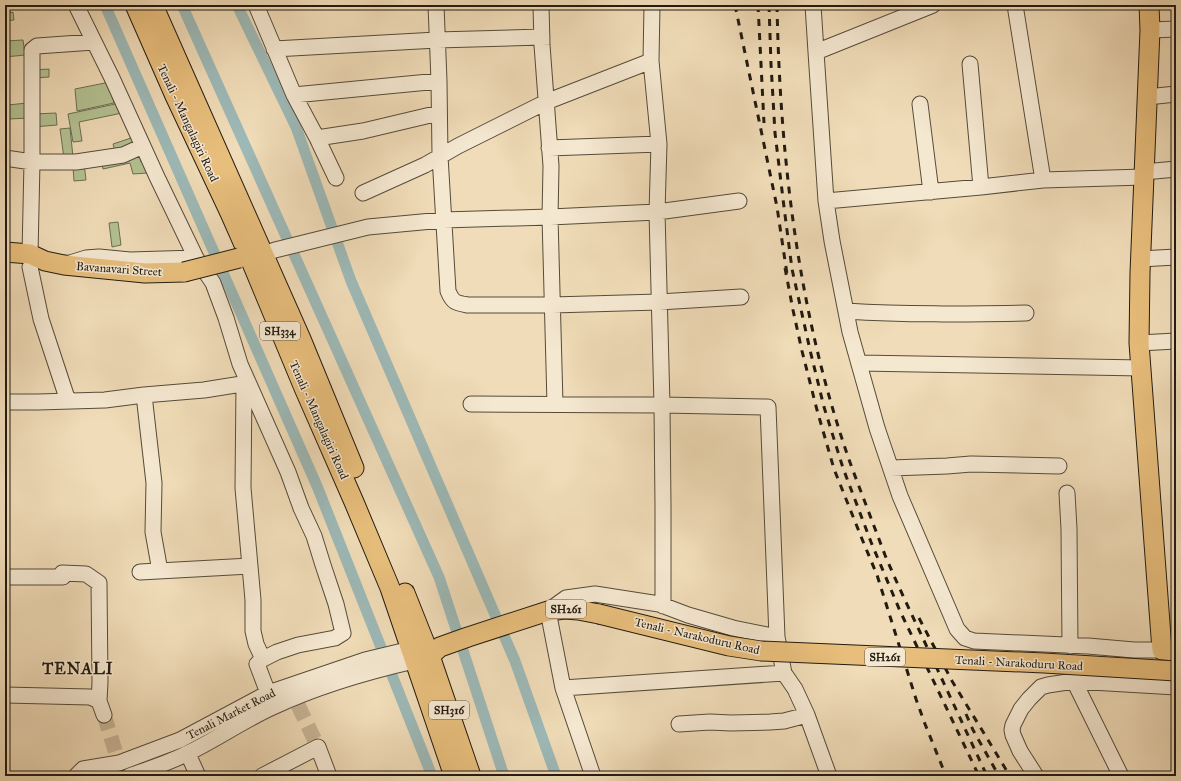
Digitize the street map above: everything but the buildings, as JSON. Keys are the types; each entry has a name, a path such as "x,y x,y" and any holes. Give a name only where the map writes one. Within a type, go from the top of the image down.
{"main road":[{"name":"Tenali - Mangalagiri Road","path":"135,5 175,96 257,255"},
{"name":"SH334","path":"153,5 257,255 300,339 384,557 418,653"},
{"path":"1149,5 1150,30 1140,259 1139,343 1169,651"},
{"name":"Bavanavari Street","path":"5,252 35,261 145,273 257,255"},
{"name":"Bavanavari Street","path":"5,266 35,261"},
{"name":"Tenali - Narakoduru Road","path":"418,653 541,613 565,609 599,614 729,646 761,651 1176,670"},
{"name":"SH316","path":"418,653 454,776"},
{"name":"SH316","path":"418,653 471,776"}],"street":[{"path":"76,5 143,146 190,265 208,275 213,283 226,318 246,384 288,472 301,508 314,536 336,604 343,633 334,638 298,645 277,652 263,659 257,664 268,693"},
{"path":"256,5 294,95 336,178"},
{"path":"436,5 443,220 448,291 451,299 457,303 468,305 552,305 659,302 741,297"},
{"path":"541,5 550,148 550,217 555,404"},
{"path":"652,5 652,61 659,144 657,212 662,405 663,606"},
{"path":"814,5 826,201 832,241 850,332 877,428 900,496 957,629 965,638 974,641 1169,651"},
{"path":"816,52 933,5"},
{"path":"1016,5 1043,180"},
{"path":"1150,30 1176,29"},
{"path":"274,49 437,40 542,37"},
{"path":"68,401 41,319 35,261 32,162 32,50 37,46 94,42"},
{"path":"363,193 425,165 458,146 546,102 652,61"},
{"path":"970,64 981,188"},
{"path":"294,95 439,81"},
{"path":"1147,97 1176,94"},
{"path":"920,104 931,192"},
{"path":"317,138 363,131 439,113"},
{"path":"550,148 659,144"},
{"path":"5,158 32,162 72,162 124,155 143,146"},
{"path":"826,201 981,188 1043,180 1144,175 1176,169"},
{"path":"257,255 368,227 443,220 657,212 739,201"},
{"path":"1140,259 1176,257"},
{"path":"64,265 76,270 84,277 150,281 176,280 208,275"},
{"path":"846,311 940,314 1026,313"},
{"path":"1139,343 1176,341"},
{"path":"859,363 1142,368"},
{"path":"5,402 105,400 204,390 246,384"},
{"path":"246,384 243,488 253,600 253,631 256,644 263,659"},
{"path":"144,395 154,482 153,532 160,571"},
{"path":"471,404 768,407 777,637 784,672 795,689 807,715 829,776"},
{"path":"890,468 971,464 1059,466"},
{"path":"1066,493 1069,529 1070,646"},
{"path":"140,572 250,566"},
{"path":"5,577 86,574 99,583 101,708 90,697 5,695"},
{"path":"593,776 563,688 541,613 566,598 595,594 659,604 688,615 733,628 777,637"},
{"name":"Tenali Market Road","path":"129,776 158,771 294,696 368,666 418,653"},
{"path":"563,688 784,672"},
{"path":"1074,681 1121,776"},
{"path":"1036,776 1020,750 1012,730 1013,724 1029,699 1041,687 1074,681 1176,687"},
{"name":"Tenali Market Road","path":"76,776 83,769 120,769 180,740 268,693 294,696"},
{"path":"679,724 710,722 770,722 784,721 807,715"},
{"path":"262,776 318,747 329,776"},
{"path":"188,754 198,776"}],"green space":[{"path":"10,11 10,13 13,12 14,20 5,21 5,12"},
{"path":"23,40 25,55 5,57 5,41"},
{"path":"49,69 49,77 34,78 33,70"},
{"path":"110,82 114,103 77,111 75,89"},
{"path":"27,103 29,118 9,119 8,105"},
{"path":"120,103 122,113 79,122 82,141 73,142 68,114"},
{"path":"56,113 57,125 33,127 34,114"},
{"path":"70,128 73,157 64,158 60,129"},
{"path":"134,137 137,147 116,154 113,144"},
{"path":"139,150 143,160 140,161 143,161 147,173 133,174 130,163 103,169 101,160"},
{"path":"84,163 86,180 74,181 73,167"},
{"path":"118,222 121,245 112,247 109,223"}],"waterway":[{"path":"105,5 317,486 432,776"},
{"path":"182,5 439,577 504,776"},
{"path":"237,5 296,127 351,281 515,661 556,776"}],"tunnel":[{"path":"298,705 318,747"},
{"path":"104,715 119,763"}],"railway":[{"path":"735,5 777,207 787,274"},
{"path":"758,5 764,123"},
{"path":"769,5 775,133 792,269 824,407 843,468 871,542 900,611 979,776"},
{"path":"777,5 779,64 788,181 796,240 818,355 852,468 885,555 987,776"},
{"path":"785,268 802,351 834,469 877,575 916,699 946,776"},
{"path":"919,618 952,681 1010,776"},
{"path":"966,714 973,730 999,776"}],"district":[{"name":"TENALI","path":"78,668"}]}
